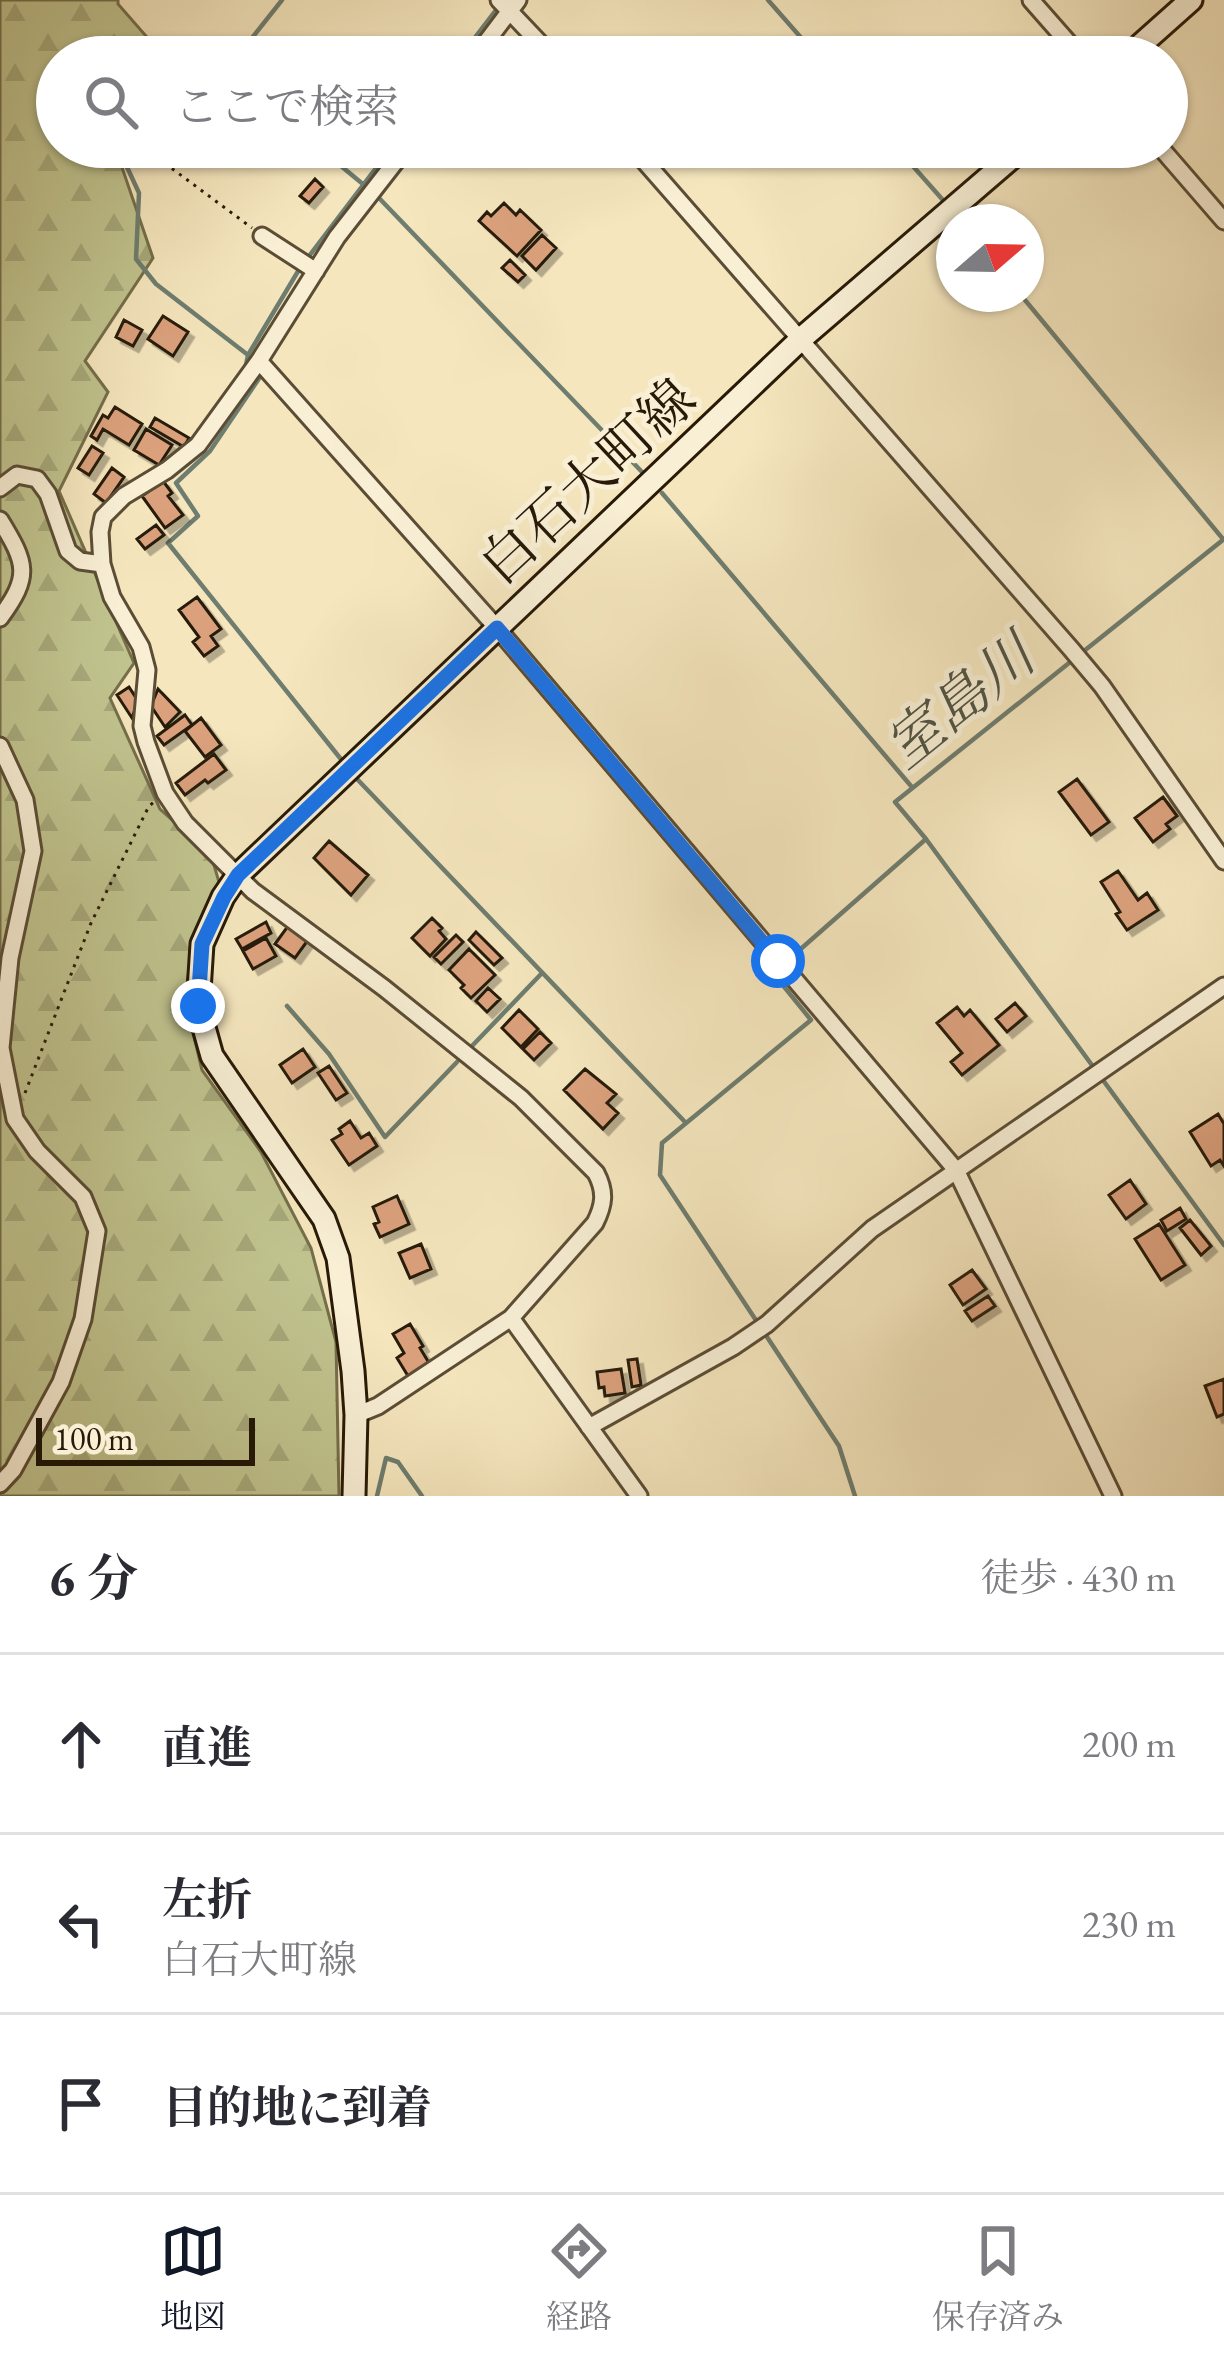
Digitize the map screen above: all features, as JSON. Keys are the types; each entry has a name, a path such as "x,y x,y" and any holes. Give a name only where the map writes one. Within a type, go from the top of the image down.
{"main road":[{"path":"1151,36 1191,0"},
{"name":"白石大町線","path":"354,1496 356,1415 338,1258 324,1219 212,1056 198,1006 202,944 224,897 238,875 802,338 1000,168"}],"street":[{"path":"1031,0 1063,36"},
{"path":"488,36 509,3 536,36"},
{"path":"356,1415 378,1406 511,1318 595,1223 603,1207 603,1186 596,1173 520,1098 385,988 253,891 185,823 165,794 142,726 147,670 141,647 112,597 102,564 100,532 103,517 124,496 198,445 259,361 308,266 338,237 391,168"},
{"path":"651,168 1084,664 1224,861"},
{"path":"1178,168 1224,221"},
{"path":"262,236 308,266"},
{"path":"259,361 497,628 956,1170 1114,1496"},
{"path":"0,488 17,475 37,478 48,494 68,551 80,561 102,564"},
{"path":"0,520 23,568 20,592 0,618"},
{"path":"0,746 25,800 33,851 10,958 1,1048 15,1119 37,1151 83,1197 97,1231 83,1319 61,1382 13,1470 0,1484"},
{"path":"589,1427 761,1328 872,1229 1224,986"},
{"path":"511,1318 639,1496"}],"path":[{"path":"171,168 262,236"},
{"path":"15,1119 91,922 149,806 165,794"}],"green space":[{"path":"0,0 118,0 146,36 36,36 36,168 122,168 153,258 85,361 108,392 59,491 134,663 110,698 160,809 211,855 219,882 193,938 185,1000 202,1070 261,1152 311,1248 336,1342 339,1496 0,1496"}],"building":[{"path":"315,179 323,187 309,203 300,196"},
{"path":"504,203 516,215 520,210 541,230 517,256 479,221"},
{"path":"542,235 556,248 536,270 522,256"},
{"path":"510,260 525,275 518,282 502,268"},
{"path":"163,316 188,332 173,356 148,339"},
{"path":"124,320 142,330 133,346 116,337"},
{"path":"115,407 142,424 129,445 103,429 97,440 91,436 103,415 108,418"},
{"path":"155,418 189,438 184,447 150,427"},
{"path":"146,429 172,445 159,465 134,450"},
{"path":"92,446 103,453 89,475 78,468"},
{"path":"112,468 124,477 106,503 94,494"},
{"path":"163,481 183,515 165,528 142,496"},
{"path":"156,525 164,535 145,549 137,539"},
{"path":"197,597 221,629 211,636 218,646 204,656 193,642 199,637 179,610"},
{"path":"129,687 138,701 132,718 117,695"},
{"path":"158,689 180,712 165,727 151,706"},
{"path":"185,715 192,725 164,745 157,736"},
{"path":"201,718 221,745 205,757 185,731"},
{"path":"214,754 226,770 185,795 176,783"},
{"path":"1077,779 1109,822 1091,835 1059,792"},
{"path":"1163,797 1177,816 1166,824 1170,829 1153,842 1135,818"},
{"path":"329,841 368,875 351,895 314,858"},
{"path":"1118,871 1138,900 1147,893 1158,910 1127,930 1101,882"},
{"path":"432,918 446,939 430,956 412,938"},
{"path":"266,922 271,933 242,949 236,939"},
{"path":"288,926 308,940 295,958 275,944"},
{"path":"476,932 502,958 494,965 469,940"},
{"path":"456,935 463,942 441,964 434,957"},
{"path":"266,938 276,956 253,969 243,951"},
{"path":"469,949 495,975 471,998 449,970"},
{"path":"488,988 500,999 487,1012 476,1001"},
{"path":"1015,1003 1026,1016 1007,1032 996,1019"},
{"path":"957,1007 964,1016 970,1010 999,1045 962,1075 951,1062 962,1053 937,1023"},
{"path":"519,1010 538,1029 521,1047 502,1028"},
{"path":"540,1032 551,1043 534,1060 523,1049"},
{"path":"303,1049 315,1067 292,1083 280,1065"},
{"path":"329,1066 347,1093 336,1100 318,1073"},
{"path":"585,1069 616,1094 607,1103 618,1113 603,1129 564,1090"},
{"path":"1218,1114 1224,1124 1224,1166 1220,1160 1211,1166 1190,1132"},
{"path":"350,1121 361,1138 369,1133 377,1146 349,1165 332,1140"},
{"path":"1130,1180 1146,1204 1126,1219 1109,1195"},
{"path":"397,1196 409,1224 380,1237 373,1207"},
{"path":"1180,1208 1186,1219 1167,1231 1161,1220"},
{"path":"1190,1220 1211,1246 1201,1255 1180,1228"},
{"path":"1159,1224 1185,1265 1161,1280 1135,1239"},
{"path":"421,1244 431,1269 410,1278 399,1253"},
{"path":"972,1270 986,1289 963,1305 950,1285"},
{"path":"988,1296 995,1306 972,1321 965,1311"},
{"path":"410,1324 429,1363 408,1376 397,1358 404,1353 393,1334"},
{"path":"637,1359 641,1385 632,1387 628,1360"},
{"path":"621,1369 625,1393 605,1396 597,1372"},
{"path":"1224,1379 1224,1414 1217,1417 1205,1386"}],"waterway":[{"path":"254,36 282,0"},
{"path":"768,0 800,36"},
{"path":"476,36 496,10"},
{"path":"127,168 139,193 136,259 156,284 248,355"},
{"path":"343,168 364,185"},
{"path":"246,365 300,268 376,168"},
{"path":"915,168 942,199"},
{"path":"379,198 643,473"},
{"path":"1035,312 1223,539"},
{"path":"260,377 210,451 176,483 198,516 168,543 340,758"},
{"path":"662,493 911,786"},
{"name":"室島川","path":"787,961 926,839 895,802 1224,539"},
{"path":"358,780 686,1123"},
{"path":"926,839 1224,1245"},
{"name":"室島川","path":"779,968 773,973 811,1020 662,1143 660,1175 839,1446 855,1496"},
{"path":"472,1046 542,973"},
{"path":"287,1006 329,1054 385,1137 457,1062"},
{"path":"377,1496 386,1458 398,1462 422,1496"}],"route":[{"path":"198,1006 202,944 238,875 497,628 778,961"}]}
